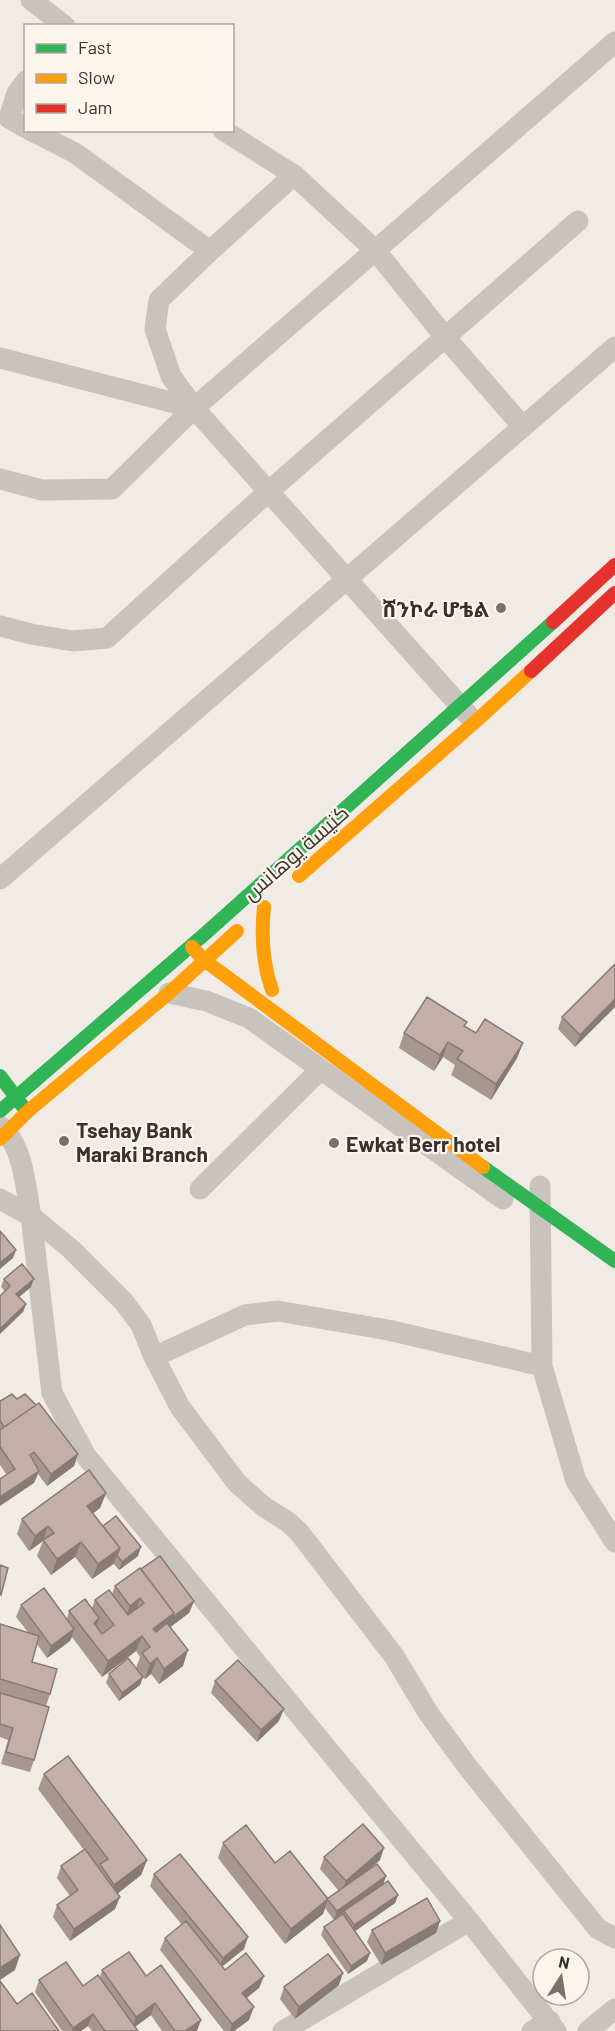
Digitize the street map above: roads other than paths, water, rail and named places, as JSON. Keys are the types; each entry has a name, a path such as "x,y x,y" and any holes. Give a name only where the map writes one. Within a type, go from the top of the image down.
{"street":[{"path":"32,0 62,24"},
{"path":"0,479 42,490 112,489 194,408 615,42"},
{"path":"11,122 17,93 24,84"},
{"path":"34,132 75,153 210,251"},
{"path":"226,132 294,175 376,251 445,337 523,427"},
{"path":"294,175 159,300 155,329 171,376 194,408 475,723"},
{"path":"0,626 31,634 73,640 107,638 268,492 578,220"},
{"path":"0,879 615,347"},
{"path":"0,358 194,408"},
{"path":"0,1111 207,932 615,565"},
{"name":"كنيسة يوهانس","path":"290,884 475,723 615,593"},
{"name":"كنيسة يوهانس","path":"2,1132 170,993 204,960 225,949 268,903 261,937 262,958 277,994 255,975"},
{"path":"207,932 225,949"},
{"path":"190,946 204,960 540,1199 615,1261"},
{"path":"170,993 206,1001 249,1018 321,1069 540,1199"},
{"path":"200,1189 321,1069"},
{"path":"0,1076 27,1112"},
{"path":"2,1132 17,1146 32,1215 52,1393 86,1456 469,1921 546,2028"},
{"path":"0,1199 32,1215 71,1249 124,1302 141,1325 154,1357 180,1407 237,1483 263,1506 299,1532 394,1656 429,1714 467,1766 598,1929 615,1938"},
{"path":"540,1199 542,1366 576,1480 615,1542"},
{"path":"154,1357 245,1315 278,1311 388,1330 542,1366"},
{"path":"283,2031 469,1921"},
{"path":"588,2031 615,2009"}],"place":[{"name":"ሸንኮራ ሆቴል","path":"501,608"},
{"name":"Tsehay Bank Maraki Branch","path":"64,1141"},
{"name":"Ewkat Berr hotel","path":"334,1143"}]}
